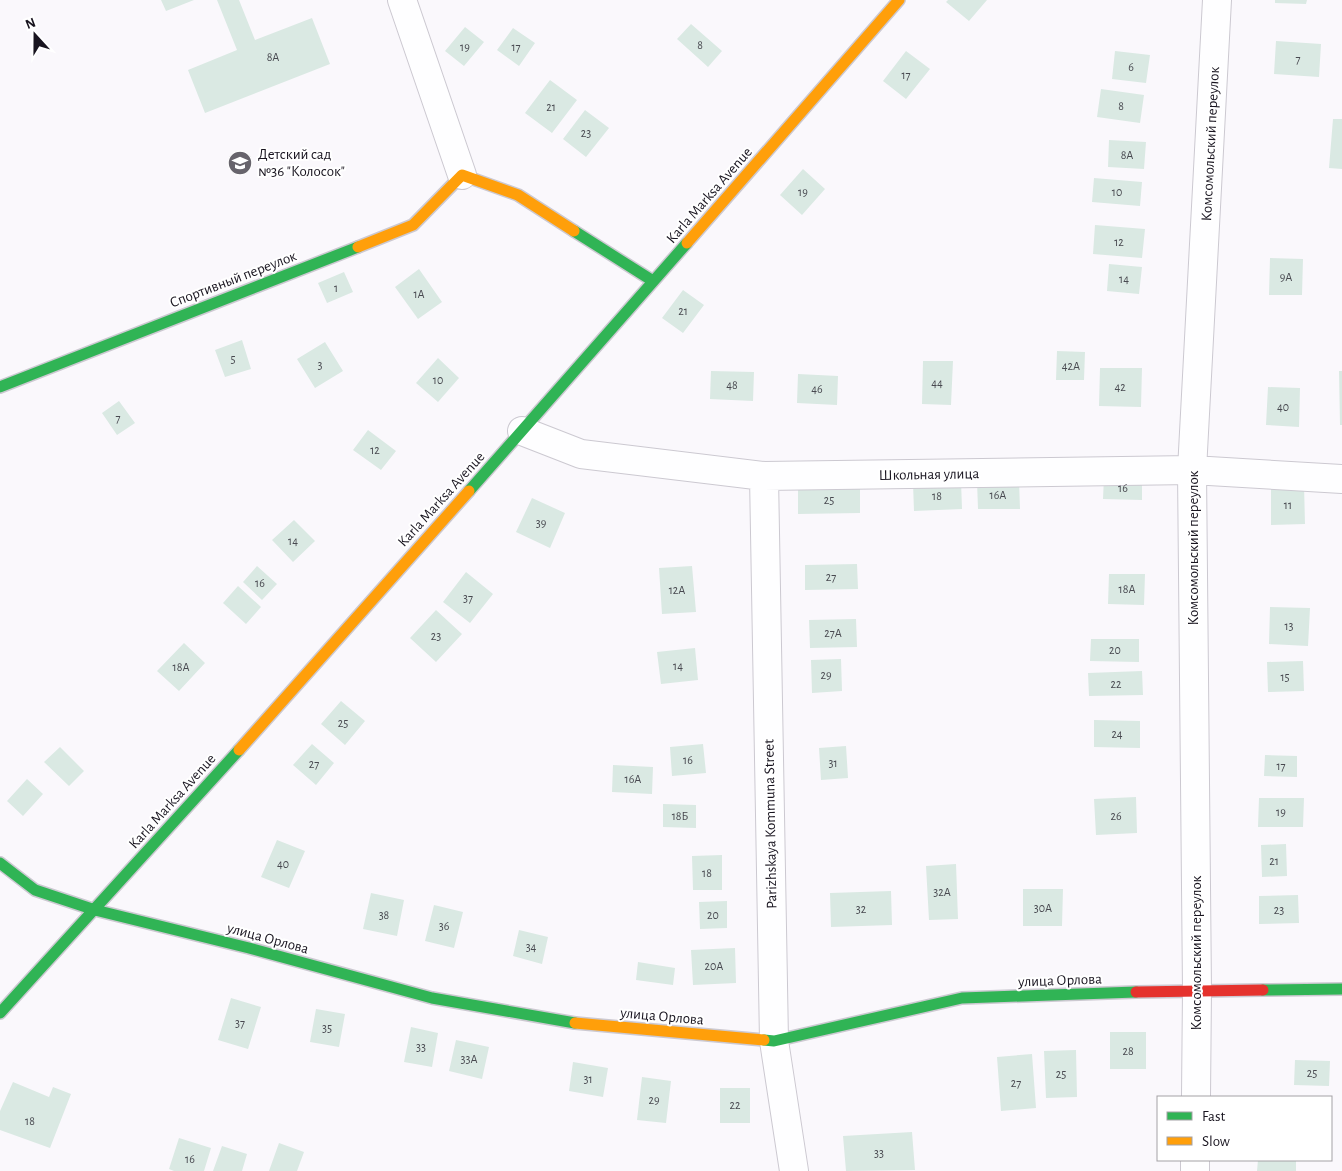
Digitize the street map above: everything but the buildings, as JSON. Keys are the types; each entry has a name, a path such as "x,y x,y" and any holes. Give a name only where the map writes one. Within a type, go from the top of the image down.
{"street":[{"path":"402,0 462,175 518,195 653,281"},
{"name":"Karla Marksa Avenue","path":"0,1013 95,910 522,431 899,0"},
{"name":"Комсомольский переулок","path":"1196,1096 1197,990 1192,470 1217,0"},
{"name":"Спортивный переулок","path":"0,386 413,225 462,175"},
{"name":"Школьная улица","path":"522,431 581,454 764,476 1192,470 1342,478"},
{"name":"Parizhskaya Kommuna Street","path":"764,476 774,1041 794,1171"},
{"name":"улица Орлова","path":"0,863 35,890 95,910 249,948 432,998 588,1025 774,1041 962,998 1197,990 1342,989"}],"traffic: fast":[{"path":"574,231 653,281"},
{"path":"469,491 687,243"},
{"path":"0,387 358,247"},
{"path":"0,1013 239,750"},
{"path":"0,863 35,890 95,910 249,948 432,998 575,1023"},
{"path":"1263,990 1342,989"},
{"path":"764,1040 774,1041 962,998 1136,992"}],"traffic: slow":[{"path":"687,243 899,0"},
{"path":"358,247 413,225 462,175 518,195 574,231"},
{"path":"239,750 469,491"},
{"path":"575,1023 764,1040"}],"traffic: jam":[{"path":"1136,992 1263,990"}],"place":[{"name":"Детский сад №36 \"Колосок\"","path":"240,163"}]}
